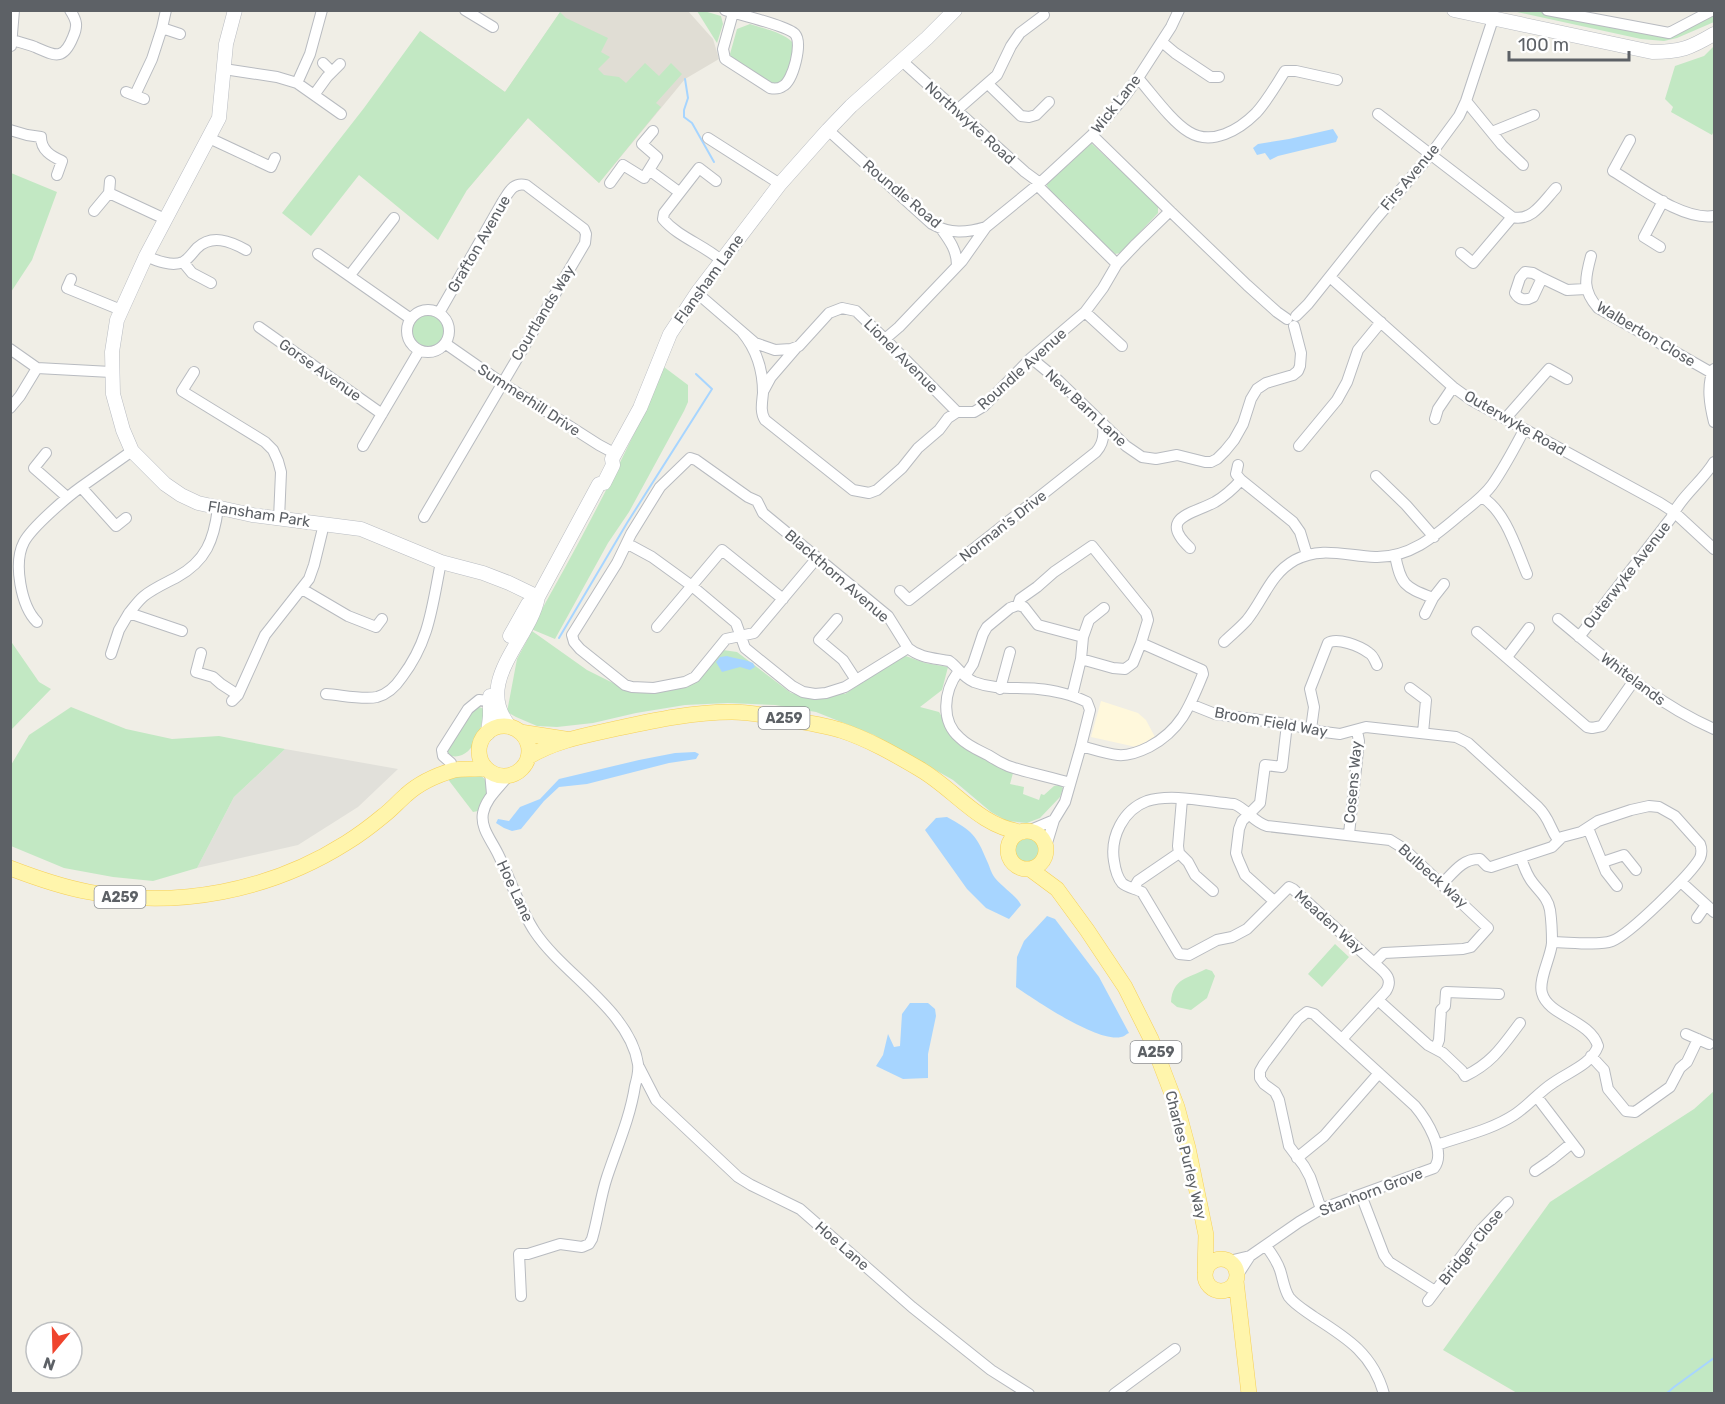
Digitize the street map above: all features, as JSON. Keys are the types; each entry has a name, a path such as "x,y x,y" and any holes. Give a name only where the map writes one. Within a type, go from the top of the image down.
{"main road":[{"name":"Flansham Park","path":"235,10 226,44 219,118 165,219 121,310 114,338 111,372 113,394 123,430 132,451 165,484 190,500 218,508 279,519 361,529 441,562 483,573 538,597"},
{"name":"Flansham Lane","path":"515,730 502,717 497,704 500,681 507,661 536,610 538,597 599,484 604,483 607,478 613,465 613,456 640,408 670,334 697,292 780,184 851,106 955,10"},
{"path":"1454,10 1652,52 1673,52 1687,48 1714,34"},
{"name":"Flansham Lane","path":"488,733 492,679 498,660 528,604 538,597"},
{"name":"A259","path":"528,757 568,739 678,716 733,712 771,716 841,731 876,745 921,769 977,814 1008,851"},
{"path":"498,727 515,730 528,744 526,764 508,776 496,775 488,770 482,762 480,747 488,733 498,727"},
{"name":"A259","path":"515,730 568,739"},
{"name":"A259","path":"408,793 413,783 419,778 435,768 467,759 480,747"},
{"name":"A259","path":"10,868 50,883 123,897 184,897 233,891 293,871 319,858 363,831 408,793 427,781 456,770 488,770"},
{"name":"A259","path":"977,814 1008,830 1025,832"},
{"path":"1025,832 1039,836 1046,849 1041,864 1030,869 1023,869 1012,863 1008,851 1011,839 1025,832"},
{"name":"Charles Purley Way","path":"1046,849 1058,889 1125,987 1151,1039 1177,1107 1206,1235 1205,1271"},
{"name":"Charles Purley Way","path":"1030,869 1058,889"},
{"name":"Charles Purley Way","path":"1206,1235 1225,1260"},
{"path":"1240,1322 1218,1291 1206,1282 1205,1271 1211,1262 1225,1260 1235,1267 1249,1394"},
{"path":"1218,1291 1229,1289 1237,1279"}],"street":[{"path":"14,10 11,44 35,48 55,55 61,54 71,42 77,27 70,10"},
{"path":"135,96 152,59 166,10"},
{"path":"297,83 310,54 322,10"},
{"path":"465,10 493,27"},
{"name":"Wick Lane","path":"885,339 957,265 986,228 1092,135 1138,78 1172,27 1179,10"},
{"path":"1547,10 1669,33 1713,10"},
{"path":"729,12 795,34 799,42 797,55 789,80 783,87 770,88 725,59 723,49 729,12"},
{"path":"957,111 988,84 1001,69 1014,40 1020,33 1044,15"},
{"name":"Firs Avenue","path":"1293,320 1431,154 1459,116 1493,19"},
{"path":"162,28 180,34"},
{"path":"1162,42 1211,77 1220,77"},
{"name":"Northwyke Road","path":"902,61 1038,184 1118,264"},
{"path":"314,95 336,68 323,63"},
{"path":"224,69 277,77 297,83 341,114"},
{"path":"1138,78 1179,124 1198,136 1208,137 1228,134 1255,113 1285,71 1296,71 1337,80"},
{"path":"988,84 1021,116 1036,115 1049,102"},
{"path":"1466,101 1502,145 1523,165"},
{"path":"1378,114 1512,217 1520,219 1529,216 1556,188"},
{"path":"1492,132 1534,115"},
{"path":"10,130 41,137 41,144 48,153 62,161 57,174"},
{"name":"Roundle Road","path":"828,130 932,224 942,230 964,232 986,228"},
{"path":"610,183 622,165 644,178 657,157 642,144 653,131"},
{"path":"1092,135 1247,285 1277,312 1293,320"},
{"path":"209,138 271,167 276,158"},
{"path":"708,138 780,184"},
{"path":"1630,140 1613,171 1691,215 1714,216"},
{"path":"716,181 699,168 664,213 663,219 722,261"},
{"path":"649,170 679,192"},
{"name":"Grafton Avenue","path":"439,313 511,189 518,184 526,185 584,229 585,243"},
{"path":"94,211 110,187 165,219"},
{"path":"1660,247 1644,237 1663,201"},
{"name":"Roundle Avenue","path":"742,332 752,344 761,366 762,414 765,420 853,490 869,493 886,484 948,418 957,412 974,412 984,406 1030,358 1085,312 1118,264 1136,243 1170,211"},
{"path":"1461,253 1473,263 1512,217"},
{"path":"350,275 394,218"},
{"path":"942,230 952,243 957,265"},
{"path":"147,256 162,262 183,262 207,241 228,242 246,250"},
{"name":"Courtlands Way","path":"424,518 585,243"},
{"path":"318,254 411,318"},
{"name":"Walberton Close","path":"1591,256 1586,276 1586,289 1591,301 1598,308 1713,371"},
{"path":"183,262 192,273 211,284"},
{"name":"Outerwyke Road","path":"1330,277 1453,387 1471,400 1660,502 1714,549"},
{"name":"Walberton Close","path":"1542,278 1567,290 1586,289"},
{"path":"71,279 67,288 121,310"},
{"path":"697,292 755,344 775,350 799,346"},
{"name":"Lionel Avenue","path":"799,346 829,313 848,308 856,312 885,339 957,412"},
{"path":"426,310 439,313 448,323 450,330 446,344 434,352 419,351 408,336 407,330 411,318 426,310"},
{"path":"1085,312 1122,346"},
{"name":"New Barn Lane","path":"1030,358 1059,381 1126,446 1142,458 1155,459 1173,455 1211,462 1217,459 1234,440 1257,389 1266,383 1293,375 1298,371 1301,353 1293,320"},
{"path":"1299,446 1337,400 1350,373 1355,355 1382,322"},
{"name":"Gorse Avenue","path":"259,327 382,414"},
{"name":"Summerhill Drive","path":"446,344 613,456"},
{"path":"763,392 771,377 799,346"},
{"path":"10,349 37,368 111,372"},
{"path":"363,446 419,351"},
{"path":"10,408 37,368"},
{"path":"1505,419 1549,369 1567,379"},
{"path":"1713,371 1710,401 1714,423"},
{"path":"194,372 182,391 266,442 276,456 281,472 279,519"},
{"path":"1435,419 1438,409 1453,387"},
{"path":"1096,452 1103,441 1102,423"},
{"path":"1224,642 1247,620 1282,568 1307,555 1320,552 1378,557 1395,555 1407,552 1434,537 1491,488 1524,430"},
{"name":"Norman's Drive","path":"900,591 909,600 1096,452 1111,445 1126,446"},
{"path":"29,619 24,603 16,547 67,497 132,451"},
{"path":"46,453 34,468 67,497"},
{"name":"Blackthorn Avenue","path":"740,636 726,639 695,677 685,682 640,689 625,685 580,649 572,635 660,487 690,458 748,497 758,501 763,513 888,616 908,648"},
{"name":"Outerwyke Avenue","path":"1579,637 1639,561 1679,504 1714,462"},
{"path":"1238,465 1236,474 1241,480 1293,522 1300,532 1307,555"},
{"path":"1376,476 1434,537"},
{"path":"1190,548 1178,534 1177,528 1181,518 1212,503 1232,490 1241,480"},
{"path":"81,487 116,526 126,518"},
{"path":"1482,497 1492,503 1500,514 1527,574"},
{"path":"111,654 119,630 129,613 146,594 189,570 206,552 216,526 218,508"},
{"path":"201,653 196,672 213,677 235,698 265,635 309,579 324,524"},
{"path":"628,544 652,557 692,586 736,623 745,648 792,686 803,692 826,693 845,687 908,648 926,657 949,661 961,674 973,681 1000,689 1038,689 1072,696 1087,702 1090,710 1082,746 1065,802 1054,820 1046,849"},
{"path":"1018,605 1020,599 1092,546 1146,613 1148,620 1133,663 1125,669 1113,668 1081,658"},
{"path":"657,627 722,550 783,599"},
{"path":"1395,555 1398,574 1404,583 1433,598"},
{"path":"740,636 754,633 817,558"},
{"path":"326,694 366,699 388,693 398,683 423,642 428,628 441,562"},
{"path":"1425,614 1433,598 1444,584"},
{"path":"302,589 348,616 376,627 382,619"},
{"path":"1070,783 1011,767 962,740 950,724 946,708 951,681 973,664 987,627 1010,608 1018,605 1024,607 1038,625 1083,637"},
{"path":"1072,696 1081,658 1083,637 1089,620 1104,608"},
{"path":"129,613 182,631"},
{"path":"837,619 819,640 843,660 856,680"},
{"name":"Whitelands","path":"1558,619 1633,682 1672,708 1714,729"},
{"path":"1507,657 1529,628"},
{"path":"1477,632 1582,723 1592,728 1602,726 1606,722 1633,682"},
{"path":"1311,729 1314,707 1310,689 1330,640 1336,640 1371,653 1377,665"},
{"path":"1082,746 1119,755 1139,752 1166,736 1176,727 1191,704 1203,674 1202,670 1141,643"},
{"path":"1000,689 1010,652"},
{"path":"1410,688 1426,700 1423,733"},
{"path":"451,763 443,756 441,750 468,709 479,700 489,701"},
{"name":"Broom Field Way","path":"1191,704 1215,714 1340,734 1366,727 1456,737 1468,743 1546,815 1558,840"},
{"path":"1274,901 1245,875 1236,853 1242,822 1260,803 1265,765 1282,767 1287,724"},
{"name":"Cosens Way","path":"1349,834 1359,741 1357,731"},
{"name":"Hoe Lane","path":"488,770 492,794"},
{"name":"Hoe Lane","path":"508,776 492,794 483,810 482,824 529,921 549,950 613,1015 628,1038 656,1100 738,1177 800,1209 912,1307 991,1370 1029,1394"},
{"name":"Meaden Way","path":"1248,814 1234,804 1170,798 1147,801 1130,812 1116,834 1113,847 1115,868 1121,882 1142,892 1175,948 1179,954 1184,956 1247,929 1285,890 1289,887 1293,889 1386,973 1389,979 1389,985 1378,1000 1342,1039"},
{"path":"1182,799 1179,853 1188,862 1195,875 1213,891"},
{"path":"1442,884 1458,867 1470,860 1480,859 1491,867 1521,858 1552,847 1558,840 1588,828 1593,823 1649,806 1659,807 1675,816 1700,844 1701,856 1680,882 1621,936 1605,943 1552,942"},
{"name":"Bulbeck Way","path":"1248,814 1267,826 1349,834 1395,842 1488,928 1471,947 1384,952 1374,963"},
{"path":"1025,832 1054,820"},
{"path":"1588,828 1606,872 1617,886"},
{"path":"1134,888 1138,881 1179,853"},
{"path":"1603,862 1624,855 1636,870"},
{"path":"1321,1209 1310,1177 1289,1146 1279,1100 1275,1092 1260,1078 1260,1071 1298,1019 1307,1011 1314,1014 1415,1106 1423,1115 1437,1145 1500,1123 1515,1115 1551,1084 1571,1073 1596,1051 1597,1041 1573,1020 1551,1007 1542,995 1541,990 1552,942 1550,910 1548,902 1529,877 1521,858"},
{"path":"1680,882 1710,909 1697,918"},
{"path":"1436,1048 1446,992 1498,994"},
{"path":"1378,1000 1428,1045 1436,1048 1465,1076 1481,1068 1499,1051 1520,1023"},
{"path":"1686,1034 1709,1044"},
{"path":"1591,1056 1604,1070 1608,1089 1617,1102 1626,1112 1635,1112 1670,1087 1680,1068 1688,1062 1698,1039"},
{"name":"Hoe Lane","path":"521,1296 519,1254 528,1254 560,1244 582,1247 589,1244 592,1239 600,1200 634,1098 638,1064"},
{"path":"1297,1158 1324,1136 1379,1072"},
{"path":"634,1098 643,1096 656,1100"},
{"path":"1535,1171 1576,1147 1537,1097"},
{"name":"Stanhorn Grove","path":"1225,1260 1250,1256 1321,1209 1434,1168 1439,1158 1437,1145"},
{"name":"Bridger Close","path":"1361,1194 1384,1255 1396,1268 1432,1296 1481,1230 1508,1202"},
{"path":"1266,1246 1280,1269 1289,1296 1297,1305 1350,1341 1367,1358 1379,1377 1384,1394"},
{"name":"Stanhorn Grove","path":"1237,1279 1250,1256"},
{"path":"1114,1394 1175,1349"}],"shaded area":[{"path":"561,11 688,11 713,39 719,59 685,79 599,183 528,118 467,190 420,31 505,92"},
{"path":"1101,701 1138,713 1146,720 1155,737 1136,747 1091,737"},
{"path":"285,749 398,769 358,807 298,845 197,868 234,797"}],"green space":[{"path":"1508,10 1541,11 1669,34 1714,14 1714,22 1677,38 1664,41 1641,39"},
{"path":"697,11 721,16 723,24 717,43"},
{"path":"560,12 566,18 608,38 601,52 610,57 598,69 604,75 619,77 626,83 645,63 659,76 671,63 682,74 656,103 661,107 599,183 528,118 467,190 438,240 359,175 311,236 282,213 364,108 420,31 505,92"},
{"path":"750,24 778,33 794,44 796,50 784,82 773,85 731,59 730,54 737,29"},
{"path":"1714,46 1714,131 1712,135 1671,112 1673,107 1665,99 1675,66 1704,56"},
{"path":"1091,143 1158,205 1158,213 1120,253 1115,254 1109,249 1064,203 1054,196 1047,186 1047,181"},
{"path":"11,173 57,192 32,260 11,292"},
{"path":"429,313 442,318 447,331 442,344 429,349 416,344 411,331 416,318"},
{"path":"664,367 688,385 688,402 684,411 629,512 608,543 555,639 531,629 618,467"},
{"path":"532,631 587,670 621,687 641,693 688,687 723,650 737,652 791,693 816,699 830,697 841,692 845,694 903,655 925,663 948,667 942,690 920,707 939,712 951,732 1013,773 1010,784 1024,787 1023,794 1039,800 1041,794 1044,795 1054,786 1059,785 1063,788 1060,797 1040,818 1027,823 1007,821 991,812 953,780 874,735 816,712 775,705 728,703 685,705 593,723 557,727 537,726 507,712 517,659"},
{"path":"10,640 39,682 51,689 11,730"},
{"path":"477,706 484,709 482,724 476,740 466,753 451,756 446,750"},
{"path":"71,707 126,729 172,739 219,736 285,749 234,797 197,868 153,881 113,877 64,868 11,846 11,765 29,735"},
{"path":"463,773 477,774 482,777 489,788 478,811 473,812 447,778"},
{"path":"1026,837 1036,841 1040,851 1036,861 1026,865 1016,861 1012,851 1016,841"},
{"path":"1335,944 1349,957 1322,987 1308,974"},
{"path":"1206,969 1212,971 1215,976 1207,998 1191,1010 1177,1007 1171,1002 1175,988 1182,980"},
{"path":"1714,1091 1714,1393 1517,1393 1443,1350 1550,1202 1694,1109"}],"water":[{"path":"1333,129 1338,137 1336,142 1270,160 1265,153 1257,155 1253,148 1258,144"},
{"path":"727,656 753,663 755,667 750,670 740,667 722,672 716,662 720,657"},
{"path":"695,752 699,754 696,759 669,763 587,784 559,787 521,829 512,831 496,823 498,819 509,821 520,807 540,799 559,779 639,760 675,753"},
{"path":"947,817 972,834 980,845 994,876 1021,905 1009,919 986,908 967,889 925,830 936,818"},
{"path":"1047,916 1055,919 1099,977 1129,1033 1123,1037 1098,1034 1083,1027 1016,987 1017,957 1024,941"},
{"path":"910,1003 928,1003 935,1009 936,1016 928,1054 928,1078 903,1079 876,1066 883,1055 888,1034 894,1047 900,1046 902,1014"}],"waterway":[{"path":"685,79 688,98 684,117 692,123 714,162"},
{"path":"559,638 627,523 712,389 696,374"},
{"path":"1666,1394 1714,1358"}]}
